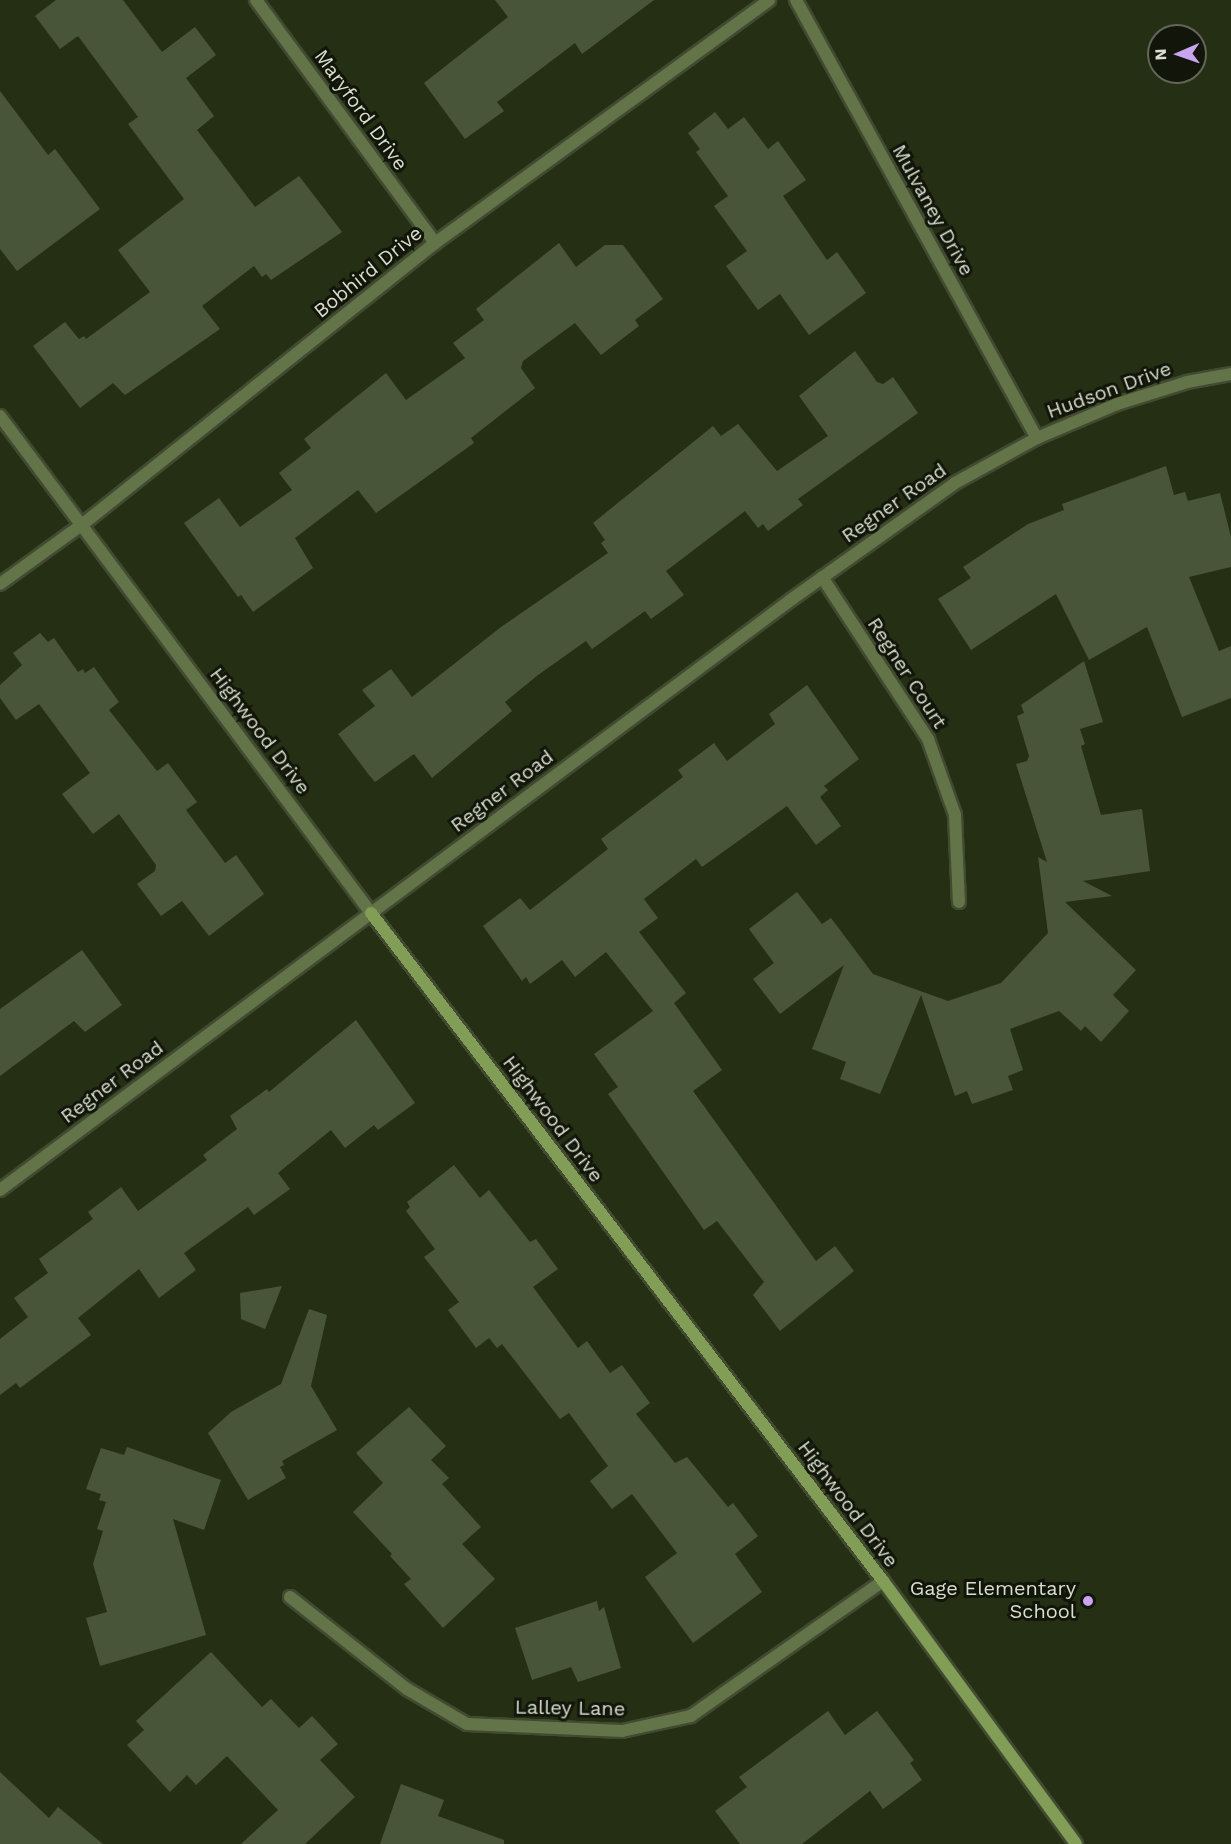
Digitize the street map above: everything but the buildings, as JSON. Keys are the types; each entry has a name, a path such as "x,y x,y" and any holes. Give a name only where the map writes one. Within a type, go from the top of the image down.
{"street":[{"name":"Maryford Drive","path":"256,0 435,243"},
{"name":"Bobhird Drive","path":"0,584 83,524 435,243 768,0"},
{"name":"Mulvaney Drive","path":"796,0 1037,438"},
{"name":"Hudson Drive","path":"1037,438 1131,398 1231,374"},
{"name":"Highwood Drive","path":"0,416 83,524 371,913 883,1581 1076,1844"},
{"name":"Regner Road","path":"0,1190 822,577 955,483 1037,438"},
{"name":"Regner Court","path":"822,577 928,738 955,815 959,902"},
{"name":"Lalley Lane","path":"290,1597 407,1689 467,1724 622,1731 691,1716 883,1581"}],"place":[{"name":"Gage Elementary School","path":"1088,1601"}]}
